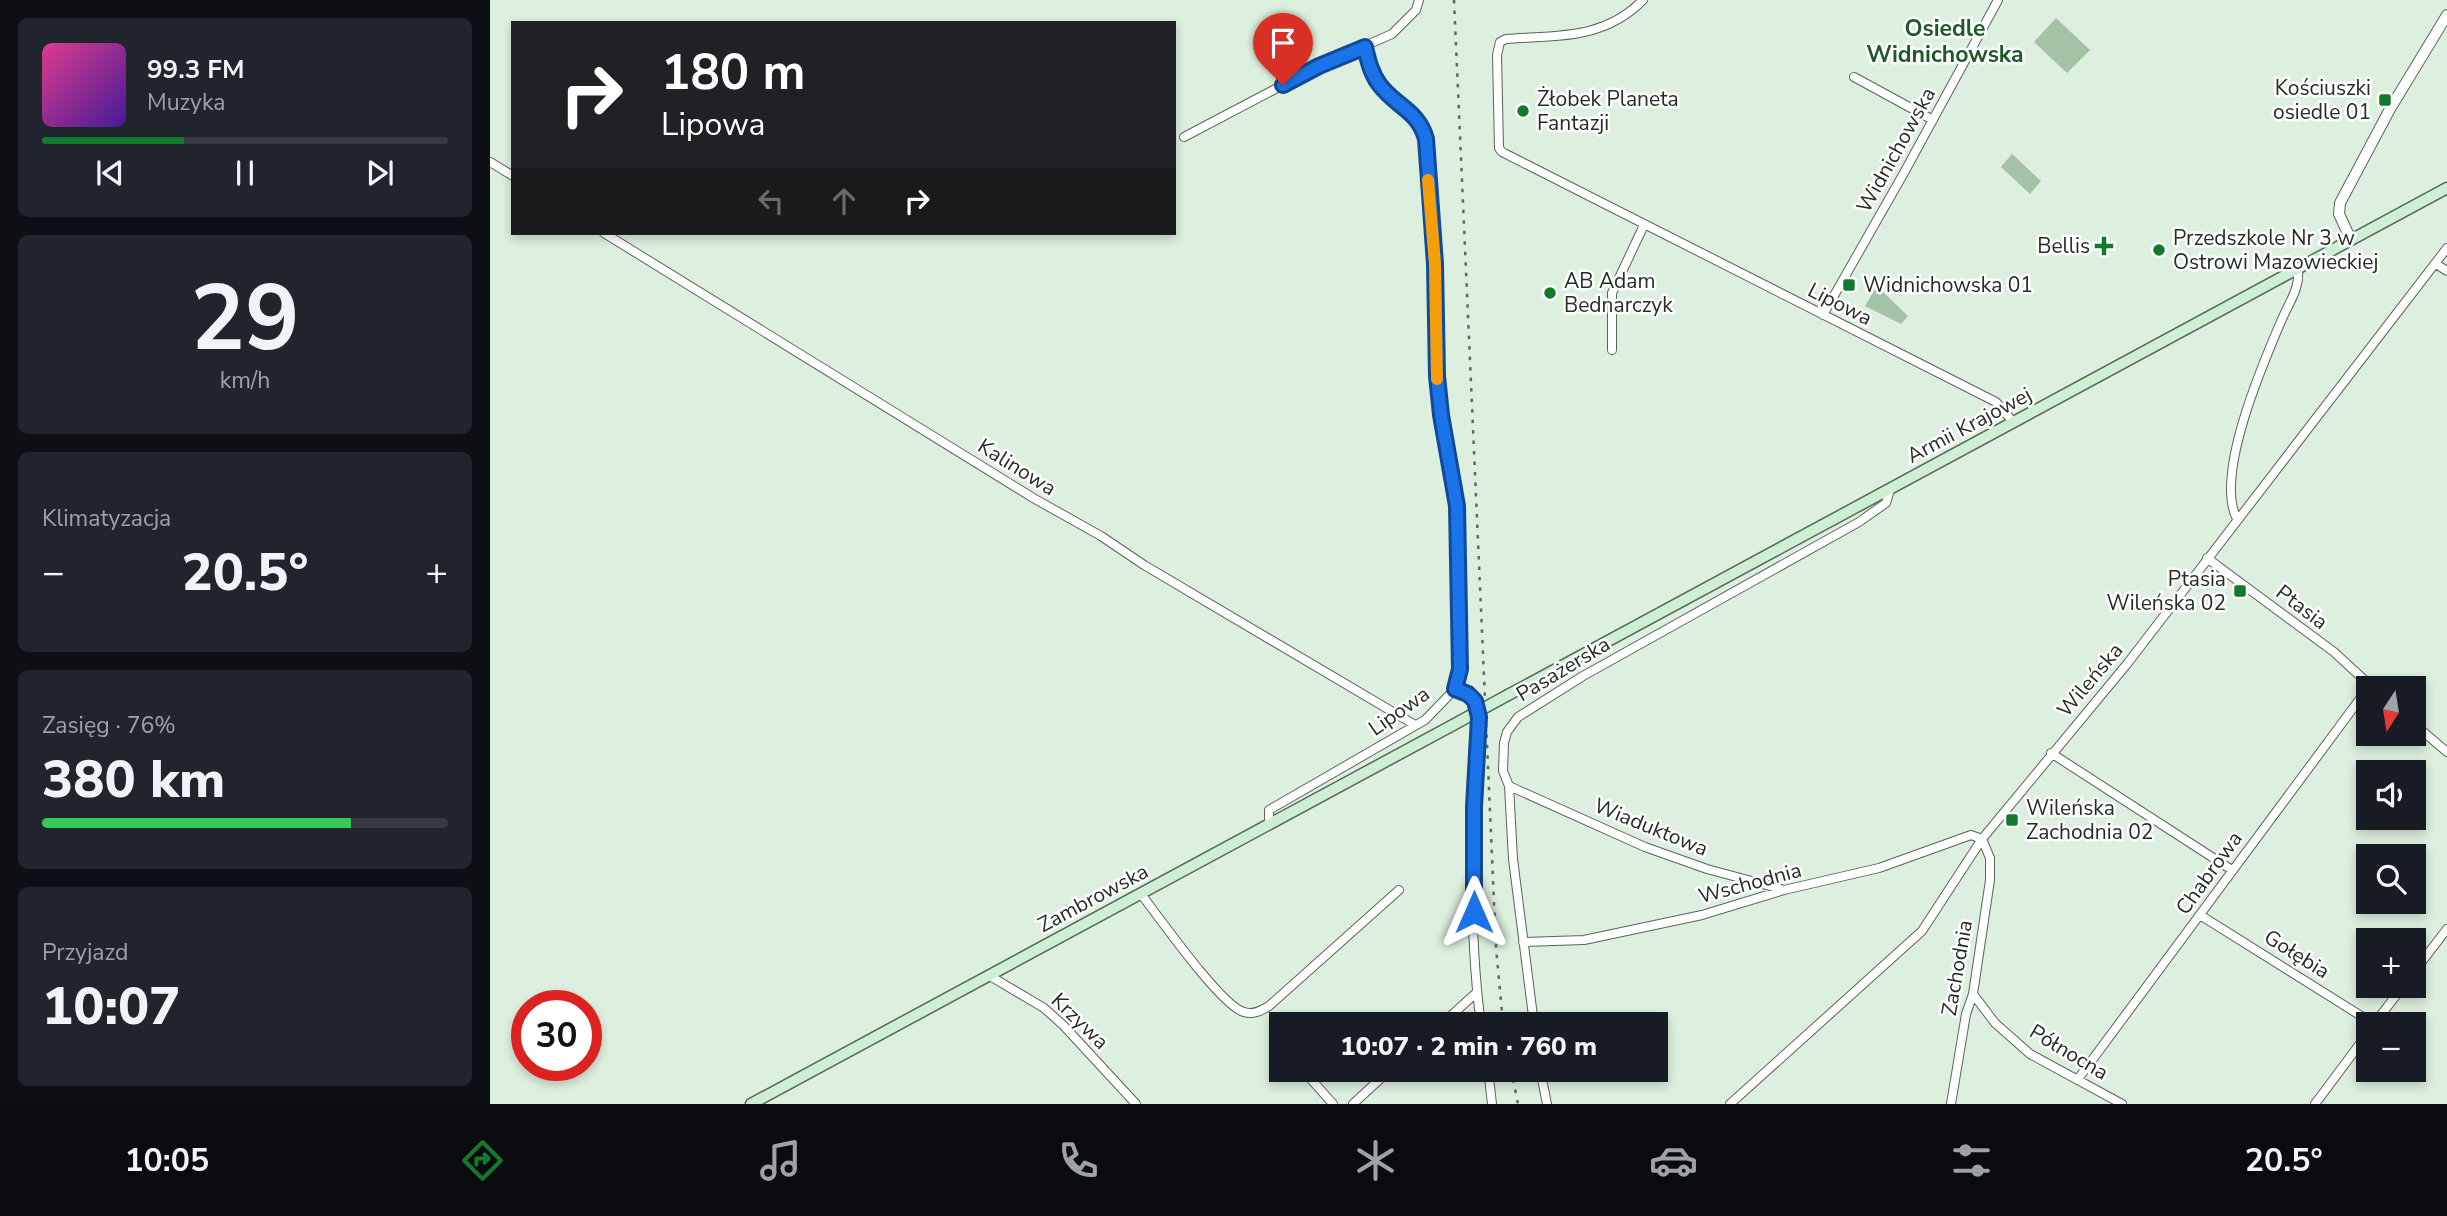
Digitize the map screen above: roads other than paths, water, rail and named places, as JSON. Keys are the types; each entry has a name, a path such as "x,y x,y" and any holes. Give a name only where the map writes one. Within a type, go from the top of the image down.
{"main road":[{"name":"Armii Krajowej","path":"1453,725 2447,188"},
{"name":"Zambrowska","path":"751,1104 1453,725"}],"street":[{"path":"1184,137 1319,66 1392,34 1416,10 1419,0"},
{"name":"Lipowa","path":"1643,0 1620,19 1603,28 1583,33 1500,41 1497,55 1499,148 1502,152 1996,402 2013,422"},
{"name":"Widnichowska","path":"1823,316 1997,0"},
{"path":"2351,240 2339,214 2340,203 2402,88 2447,15"},
{"name":"Lipowa","path":"1269,825 1269,810 1425,720 1455,689 1460,658 1457,506 1437,376 1435,264 1426,139 1422,124 1379,85 1365,47"},
{"path":"1854,77 1933,120"},
{"path":"490,162 511,175"},
{"path":"1612,350 1612,293 1644,225"},
{"name":"Kalinowa","path":"607,235 1035,499 1415,725"},
{"name":"Wileńska","path":"1730,1104 1922,931 1982,839 2127,664 2447,248"},
{"path":"2436,264 2447,271"},
{"path":"2237,519 2231,504 2236,444 2283,317 2299,283 2298,269"},
{"name":"Pasażerska","path":"1532,1012 1513,859 1509,786 1503,771 1507,732 1518,717 1583,676 1859,522 1886,503 1890,490"},
{"name":"Ptasia","path":"2207,558 2334,652 2359,676"},
{"path":"1455,689 1468,694 1475,701 1479,717 1474,807 1474,892 1480,1012"},
{"name":"Chabrowa","path":"2078,1079 2356,706"},
{"path":"2426,734 2447,752"},
{"path":"2051,753 2232,870"},
{"name":"Wiaduktowa","path":"1509,786 1646,847 1707,869 1784,890"},
{"name":"Wschodnia","path":"1523,942 1584,940 1702,915 1784,890 1879,868 1971,835 1982,839"},
{"name":"Zachodnia","path":"1951,1104 1966,1014 1973,994 1990,880 1990,858 1982,839"},
{"path":"1141,894 1188,958 1229,1003 1242,1012 1254,1013 1269,1006 1399,890"},
{"name":"Gołębia","path":"2200,915 2356,1013"},
{"path":"2426,956 2447,929"},
{"name":"Krzywa","path":"990,975 1044,1008 1136,1104"},
{"path":"1456,1012 1478,992"},
{"name":"Północna","path":"1973,994 1995,1023 2031,1054 2122,1104"},
{"path":"2383,1012 2394,998"},
{"path":"2315,1104 2356,1048"},
{"path":"1314,1082 1333,1104"},
{"path":"1353,1104 1377,1082"},
{"path":"1489,1082 1492,1104"},
{"path":"1543,1082 1547,1104"}],"railway":[{"path":"1454,0 1496,947 1502,1012"},
{"path":"1514,1082 1518,1104"}],"place":[{"name":"Kościuszki osiedle 01","path":"2385,100"},
{"name":"Żłobek Planeta Fantazji","path":"1523,111"},
{"name":"Bellis","path":"2104,246"},
{"name":"Przedszkole Nr 3 w Ostrowi Mazowieckiej","path":"2159,250"},
{"name":"Widnichowska 01","path":"1849,285"},
{"name":"AB Adam Bednarczyk","path":"1550,293"},
{"name":"Ptasia Wileńska 02","path":"2240,591"},
{"name":"Wileńska Zachodnia 02","path":"2012,820"}],"district":[{"name":"Osiedle Widnichowska","path":"1945,41"}]}
